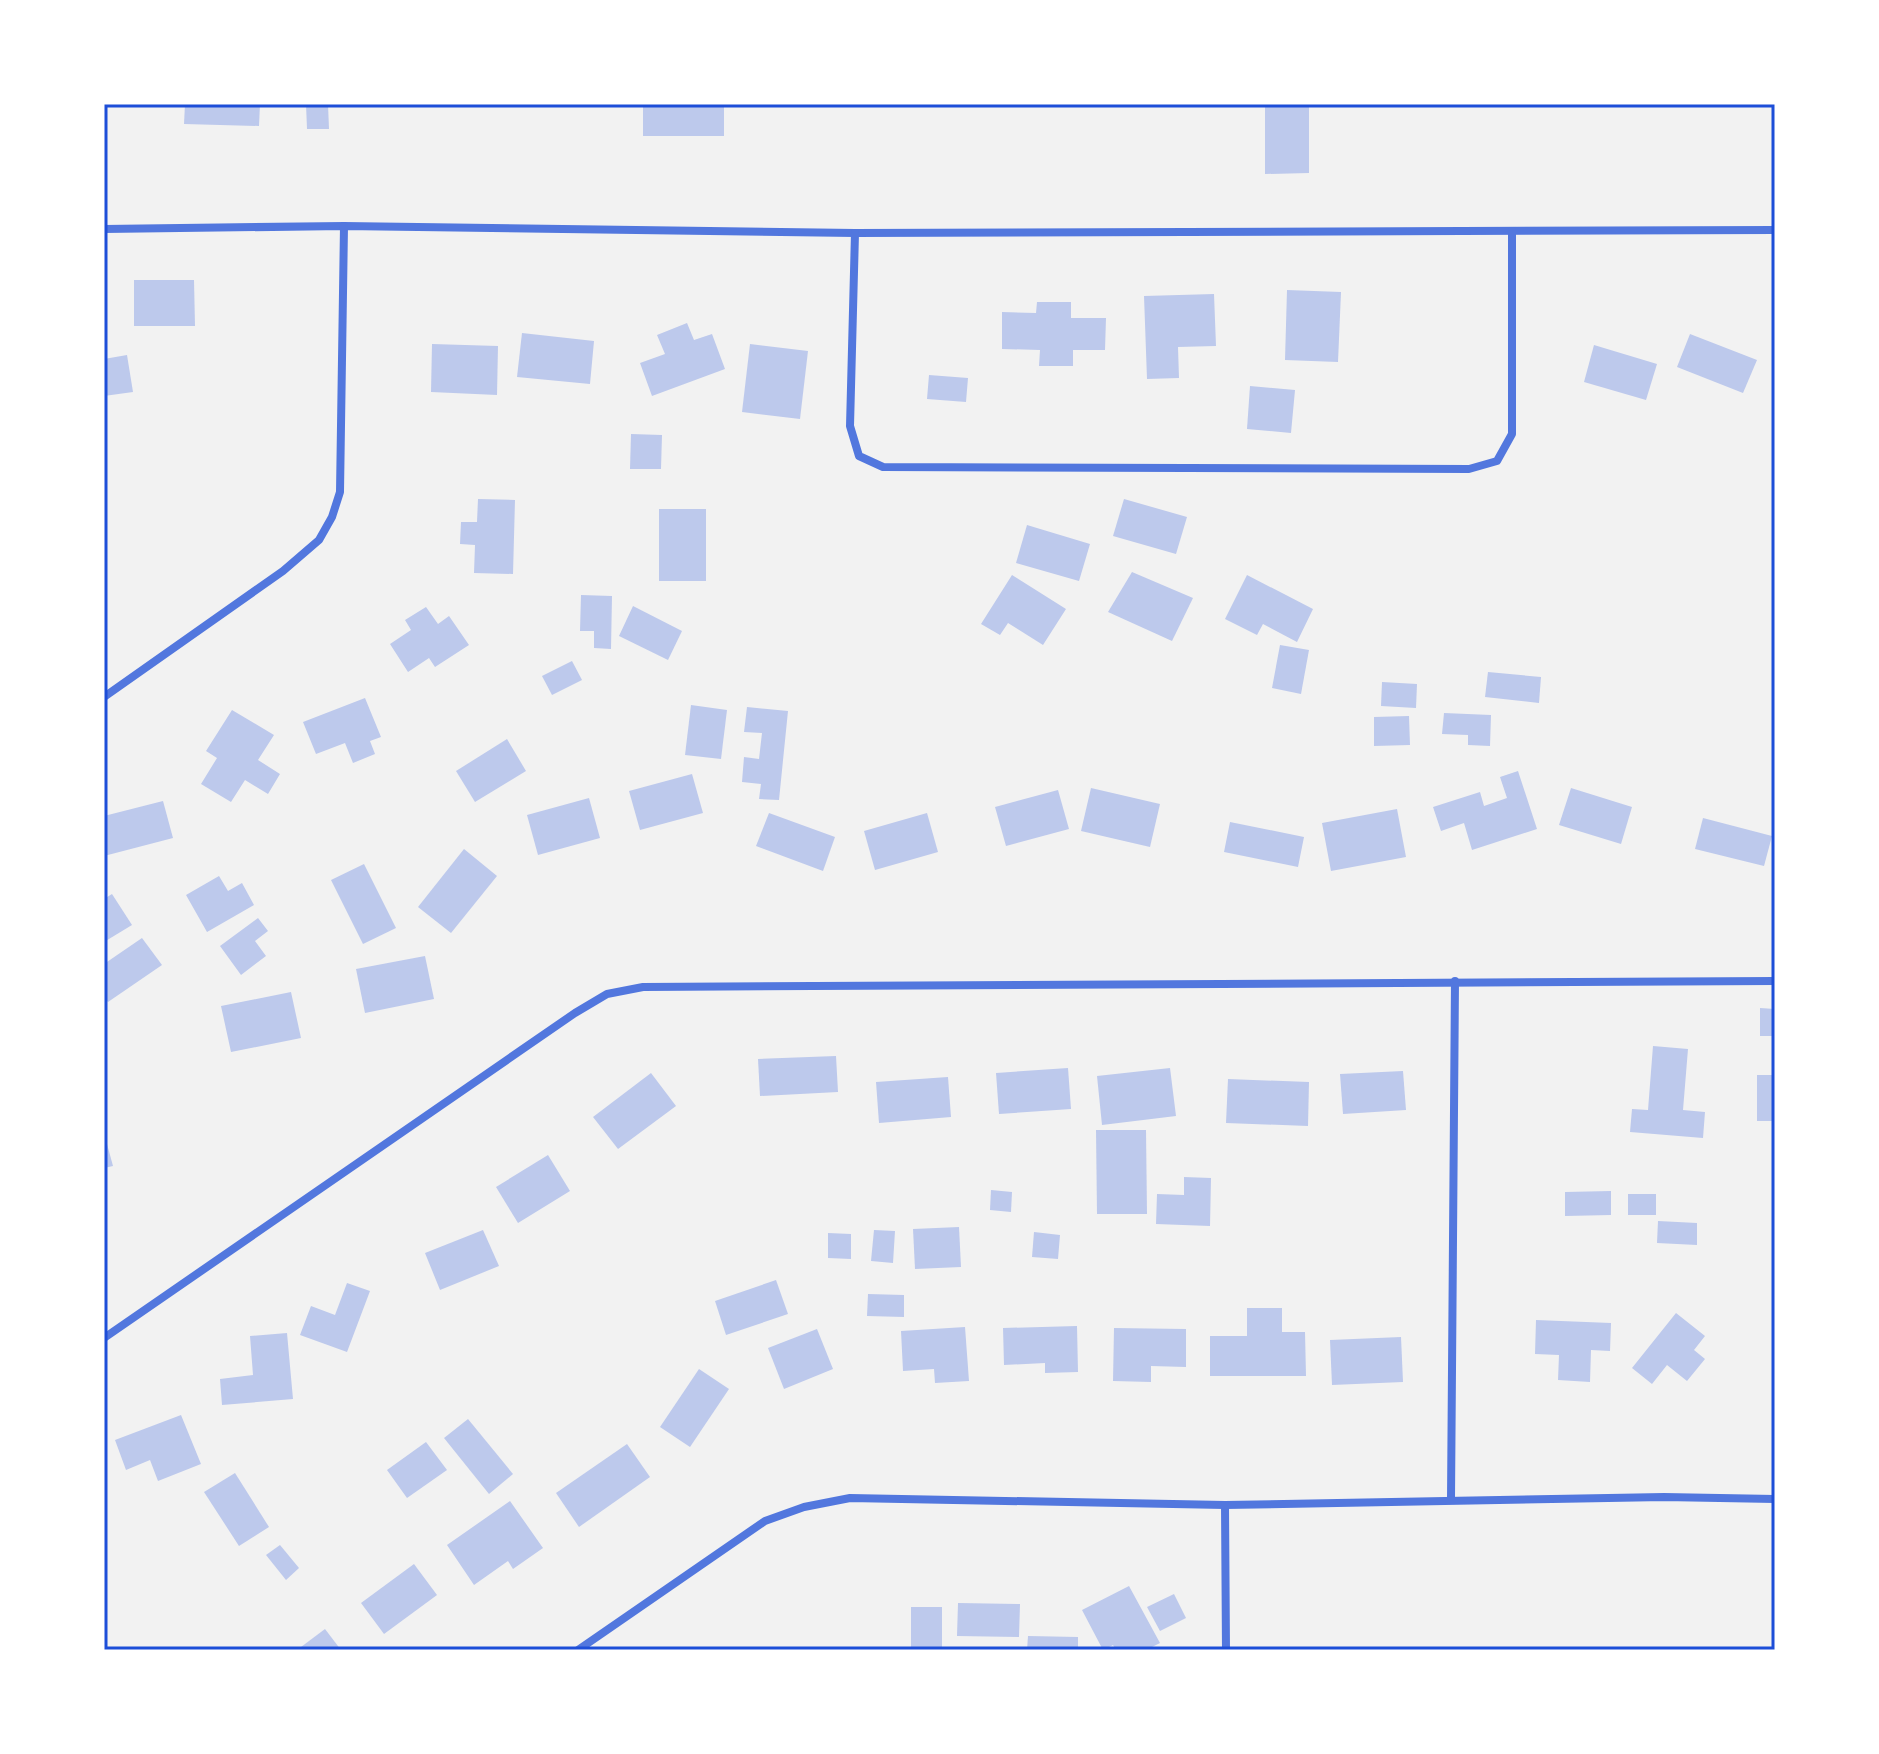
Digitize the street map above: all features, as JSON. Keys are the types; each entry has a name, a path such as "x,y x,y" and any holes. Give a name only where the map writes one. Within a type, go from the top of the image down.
{"street":[{"path":"104,697 283,571 319,540 332,517 340,492 344,226"},
{"path":"104,229 344,226 855,233 1775,230"},
{"path":"855,233 850,426 859,456 883,467 1469,469 1497,461 1512,434 1512,231"},
{"path":"1451,1499 1455,981"},
{"path":"104,1338 607,994 643,987 1775,981"},
{"path":"578,1650 765,1521 804,1507 850,1498 1225,1505 1451,1499 1775,1499"},
{"path":"1225,1505 1226,1650"}],"building":[{"path":"185,104 260,104 259,126 184,124"},
{"path":"306,104 328,104 329,129 307,129"},
{"path":"643,104 724,104 724,136 643,136"},
{"path":"1265,104 1309,104 1309,173 1265,174"},
{"path":"134,280 194,280 195,326 134,326"},
{"path":"1287,290 1341,292 1338,362 1285,360"},
{"path":"1214,294 1216,346 1178,347 1179,378 1147,379 1144,296"},
{"path":"1037,302 1071,302 1071,318 1106,318 1105,350 1073,350 1073,366 1039,366 1040,350 1002,349 1002,312 1036,313"},
{"path":"687,323 694,340 712,334 725,369 652,396 640,363 665,354 657,335"},
{"path":"522,333 594,341 590,384 517,377"},
{"path":"1690,334 1757,360 1743,393 1677,367"},
{"path":"432,344 498,346 497,395 431,392"},
{"path":"750,344 808,351 800,419 742,412"},
{"path":"1594,345 1657,364 1646,400 1584,382"},
{"path":"127,355 133,392 104,396 104,359"},
{"path":"929,375 968,378 966,402 927,399"},
{"path":"1250,386 1295,390 1291,433 1247,429"},
{"path":"631,434 662,435 661,469 630,469"},
{"path":"478,499 515,500 513,574 474,573 475,545 460,544 461,522 477,522"},
{"path":"1124,499 1187,517 1176,554 1113,536"},
{"path":"659,509 706,509 706,581 659,581"},
{"path":"1027,525 1090,544 1079,581 1016,563"},
{"path":"1132,572 1193,598 1172,641 1108,612"},
{"path":"1012,575 1066,609 1043,645 1008,623 1000,635 981,624"},
{"path":"1247,575 1313,609 1297,642 1263,624 1257,635 1225,619"},
{"path":"581,595 612,596 611,649 594,648 594,631 580,631"},
{"path":"633,606 682,631 668,660 619,636"},
{"path":"426,607 438,624 449,616 469,645 435,667 429,658 408,672 390,644 411,630 405,620"},
{"path":"1280,645 1309,650 1301,694 1272,688"},
{"path":"572,661 582,680 552,695 542,676"},
{"path":"1488,672 1541,677 1539,703 1485,697"},
{"path":"1382,682 1417,684 1416,708 1381,706"},
{"path":"365,698 381,737 370,741 375,754 353,763 345,743 316,754 303,722"},
{"path":"691,705 727,710 721,759 685,755"},
{"path":"747,707 788,711 779,800 759,799 761,784 742,782 744,757 759,759 762,733 744,732"},
{"path":"232,710 274,735 258,760 280,774 268,794 245,780 231,802 201,784 217,758 206,751"},
{"path":"1444,713 1491,715 1490,746 1468,745 1468,735 1442,734"},
{"path":"1409,716 1410,745 1374,746 1374,717"},
{"path":"507,739 526,771 475,802 456,771"},
{"path":"1518,771 1537,829 1472,850 1464,823 1441,831 1433,807 1480,792 1484,806 1507,798 1500,777"},
{"path":"692,774 703,813 640,830 629,791"},
{"path":"1091,788 1160,804 1150,847 1081,831"},
{"path":"1571,788 1632,807 1621,844 1559,825"},
{"path":"1058,790 1069,829 1006,846 995,807"},
{"path":"589,798 600,838 538,855 527,815"},
{"path":"163,801 173,838 104,856 104,816"},
{"path":"1397,809 1406,857 1331,871 1322,823"},
{"path":"769,813 835,837 823,871 756,846"},
{"path":"927,813 938,852 875,870 864,831"},
{"path":"1703,818 1772,836 1764,866 1695,849"},
{"path":"1230,822 1304,837 1298,867 1224,852"},
{"path":"464,849 497,876 451,933 418,907"},
{"path":"364,864 396,928 363,944 331,880"},
{"path":"219,876 228,891 242,883 254,905 207,932 186,895"},
{"path":"112,894 132,925 104,942 104,899"},
{"path":"258,918 268,931 255,941 266,956 241,975 220,946"},
{"path":"142,938 162,965 108,1002 104,997 104,964"},
{"path":"425,956 434,999 365,1013 356,969"},
{"path":"291,992 301,1038 231,1052 221,1006"},
{"path":"1760,1008 1775,1009 1775,1036 1760,1036"},
{"path":"1653,1046 1688,1049 1683,1110 1705,1112 1703,1138 1630,1132 1632,1109 1648,1110"},
{"path":"836,1056 838,1092 760,1096 758,1059"},
{"path":"1068,1068 1071,1109 999,1114 996,1073"},
{"path":"1170,1068 1176,1116 1102,1125 1097,1076"},
{"path":"1403,1071 1406,1110 1343,1114 1340,1074"},
{"path":"651,1073 676,1106 618,1149 593,1117"},
{"path":"1757,1075 1775,1075 1775,1121 1757,1121"},
{"path":"948,1077 951,1117 879,1123 876,1082"},
{"path":"1228,1079 1309,1082 1308,1126 1226,1123"},
{"path":"1096,1130 1146,1130 1147,1214 1097,1214"},
{"path":"104,1133 113,1166 104,1168"},
{"path":"548,1155 570,1191 518,1223 496,1187"},
{"path":"1184,1177 1211,1178 1210,1226 1156,1224 1157,1194 1184,1195"},
{"path":"991,1190 1012,1192 1011,1212 990,1210"},
{"path":"1611,1191 1611,1215 1565,1216 1565,1192"},
{"path":"1628,1194 1656,1194 1656,1215 1628,1215"},
{"path":"1658,1221 1697,1223 1697,1245 1657,1243"},
{"path":"959,1227 961,1267 915,1269 913,1229"},
{"path":"483,1230 499,1266 440,1290 425,1253"},
{"path":"874,1230 895,1231 893,1263 871,1261"},
{"path":"1034,1232 1060,1235 1058,1259 1032,1257"},
{"path":"828,1233 851,1234 851,1259 828,1258"},
{"path":"776,1280 788,1314 726,1335 715,1301"},
{"path":"347,1283 370,1291 347,1352 300,1335 311,1306 335,1315"},
{"path":"868,1294 904,1295 904,1317 867,1316"},
{"path":"1247,1308 1282,1308 1282,1332 1305,1332 1306,1376 1210,1376 1210,1336 1247,1336"},
{"path":"1676,1313 1705,1336 1694,1350 1705,1359 1687,1381 1667,1365 1652,1384 1632,1368"},
{"path":"1536,1320 1611,1323 1610,1351 1591,1350 1590,1382 1558,1380 1559,1355 1535,1354"},
{"path":"1077,1326 1078,1372 1045,1373 1045,1363 1004,1365 1003,1328"},
{"path":"965,1327 969,1381 935,1383 934,1369 903,1371 901,1331"},
{"path":"1114,1328 1186,1329 1186,1367 1151,1366 1151,1382 1113,1381"},
{"path":"817,1329 833,1369 784,1389 768,1348"},
{"path":"287,1333 293,1399 222,1405 220,1379 253,1375 250,1336"},
{"path":"1401,1337 1403,1382 1332,1385 1330,1340"},
{"path":"699,1369 729,1389 690,1447 660,1427"},
{"path":"181,1415 201,1464 158,1481 150,1460 126,1470 115,1440"},
{"path":"468,1419 513,1474 489,1494 444,1438"},
{"path":"426,1442 447,1470 407,1498 387,1470"},
{"path":"627,1444 650,1477 579,1527 556,1493"},
{"path":"235,1473 269,1527 239,1546 204,1492"},
{"path":"510,1501 543,1548 513,1569 508,1561 474,1585 447,1545"},
{"path":"280,1545 299,1568 286,1580 266,1555"},
{"path":"414,1564 437,1595 384,1634 361,1603"},
{"path":"1129,1586 1160,1643 1146,1650 1116,1650 1113,1645 1103,1650 1082,1610"},
{"path":"1174,1594 1186,1618 1160,1631 1147,1607"},
{"path":"958,1603 1020,1604 1019,1637 957,1636"},
{"path":"911,1607 942,1607 942,1650 911,1650"},
{"path":"325,1629 341,1650 297,1650"},
{"path":"1028,1636 1078,1637 1078,1650 1027,1650"}]}
